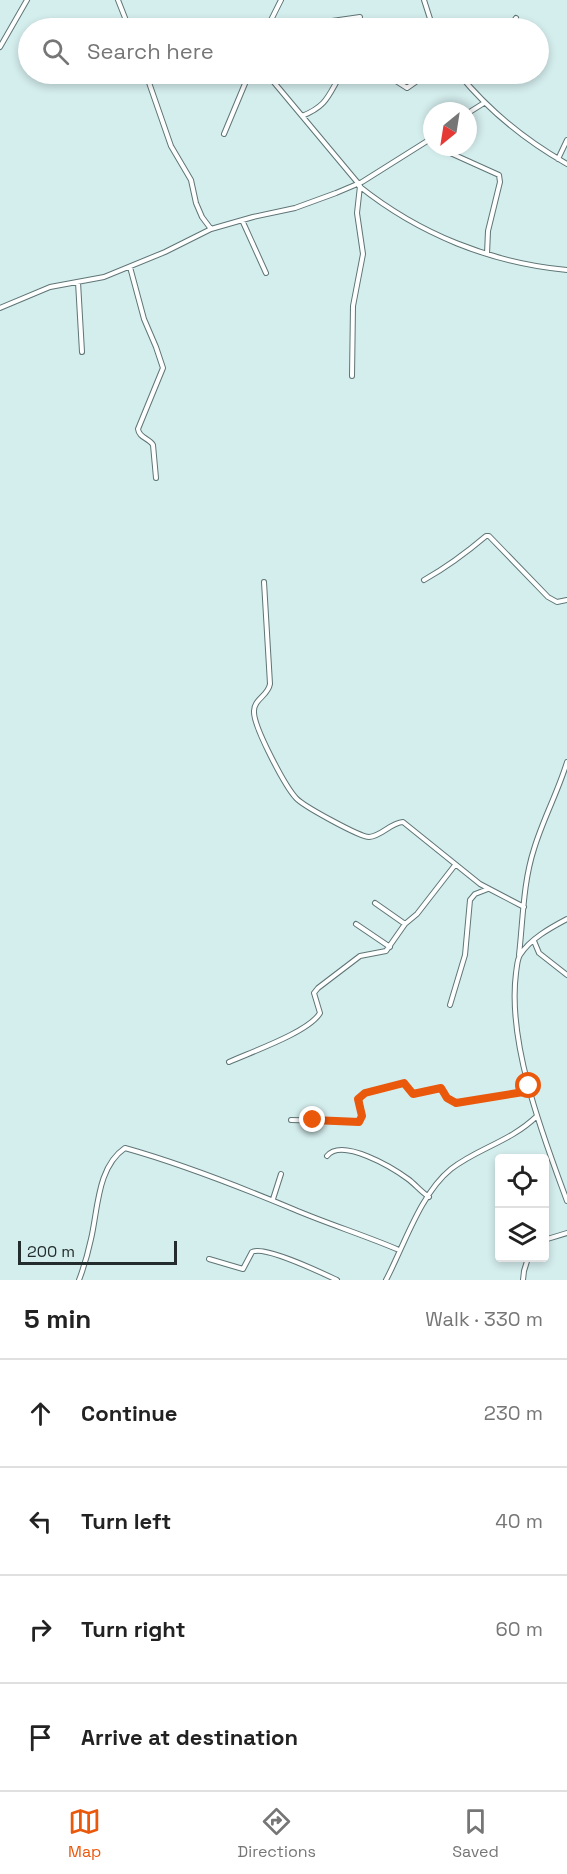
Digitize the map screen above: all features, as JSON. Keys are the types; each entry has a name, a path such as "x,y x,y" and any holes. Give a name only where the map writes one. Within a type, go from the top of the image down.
{"street":[{"path":"0,47 27,0"},
{"path":"118,0 125,18"},
{"path":"272,18 281,0"},
{"path":"424,0 430,18"},
{"path":"353,18 360,17"},
{"path":"149,84 171,146 191,180 202,218 211,230"},
{"path":"224,134 245,84"},
{"path":"275,84 360,184 392,212 433,234 487,254 567,270"},
{"path":"302,116 318,110 335,84"},
{"path":"468,84 484,103 524,138 567,164"},
{"path":"477,108 484,103"},
{"path":"558,159 567,140"},
{"path":"0,308 50,287 98,279 211,230 242,220 295,208 360,184 423,144"},
{"path":"457,156 500,175 488,231 487,254"},
{"path":"352,376 353,306 363,254 357,213 360,184"},
{"path":"242,220 266,273"},
{"path":"130,267 144,319 163,368 138,429 140,435 151,441 153,445 156,478"},
{"path":"78,282 82,352"},
{"path":"424,580 444,569 489,536 548,597 557,602 567,600"},
{"path":"264,582 270,684 266,694 256,703 254,714 265,743 292,793 306,806 366,837 376,835 393,824 403,822 455,866 488,889 524,907"},
{"path":"567,762 561,784 534,848 527,876 514,1001 530,1091 567,1201"},
{"path":"229,1062 291,1034 313,1021 320,1013 314,993 318,988 360,956 384,952 390,947 405,924 417,914 455,866"},
{"path":"450,1005 465,955 470,900 475,894 488,889"},
{"path":"375,903 405,924"},
{"path":"518,957 534,941 567,919"},
{"path":"356,924 390,947"},
{"path":"534,941 539,953 567,975"},
{"path":"291,1120 359,1122 362,1116 358,1099 365,1093 404,1083 413,1094 441,1088 447,1098 456,1103 530,1091"},
{"path":"386,1280 418,1213 444,1176 451,1169 518,1132 537,1116"},
{"path":"79,1280 92,1238 102,1184 111,1163 125,1148 214,1177 399,1250"},
{"path":"327,1156 337,1149 361,1153 399,1173 429,1197"},
{"path":"273,1199 281,1174"},
{"path":"549,1238 567,1233"},
{"path":"209,1259 243,1269 252,1252 259,1249 337,1280"},
{"path":"523,1280 526,1262"}],"route":[{"path":"313,1120 359,1122 362,1116 358,1099 365,1093 378,1088 404,1083 413,1094 441,1088 447,1098 456,1103 530,1091 529,1086"}]}
